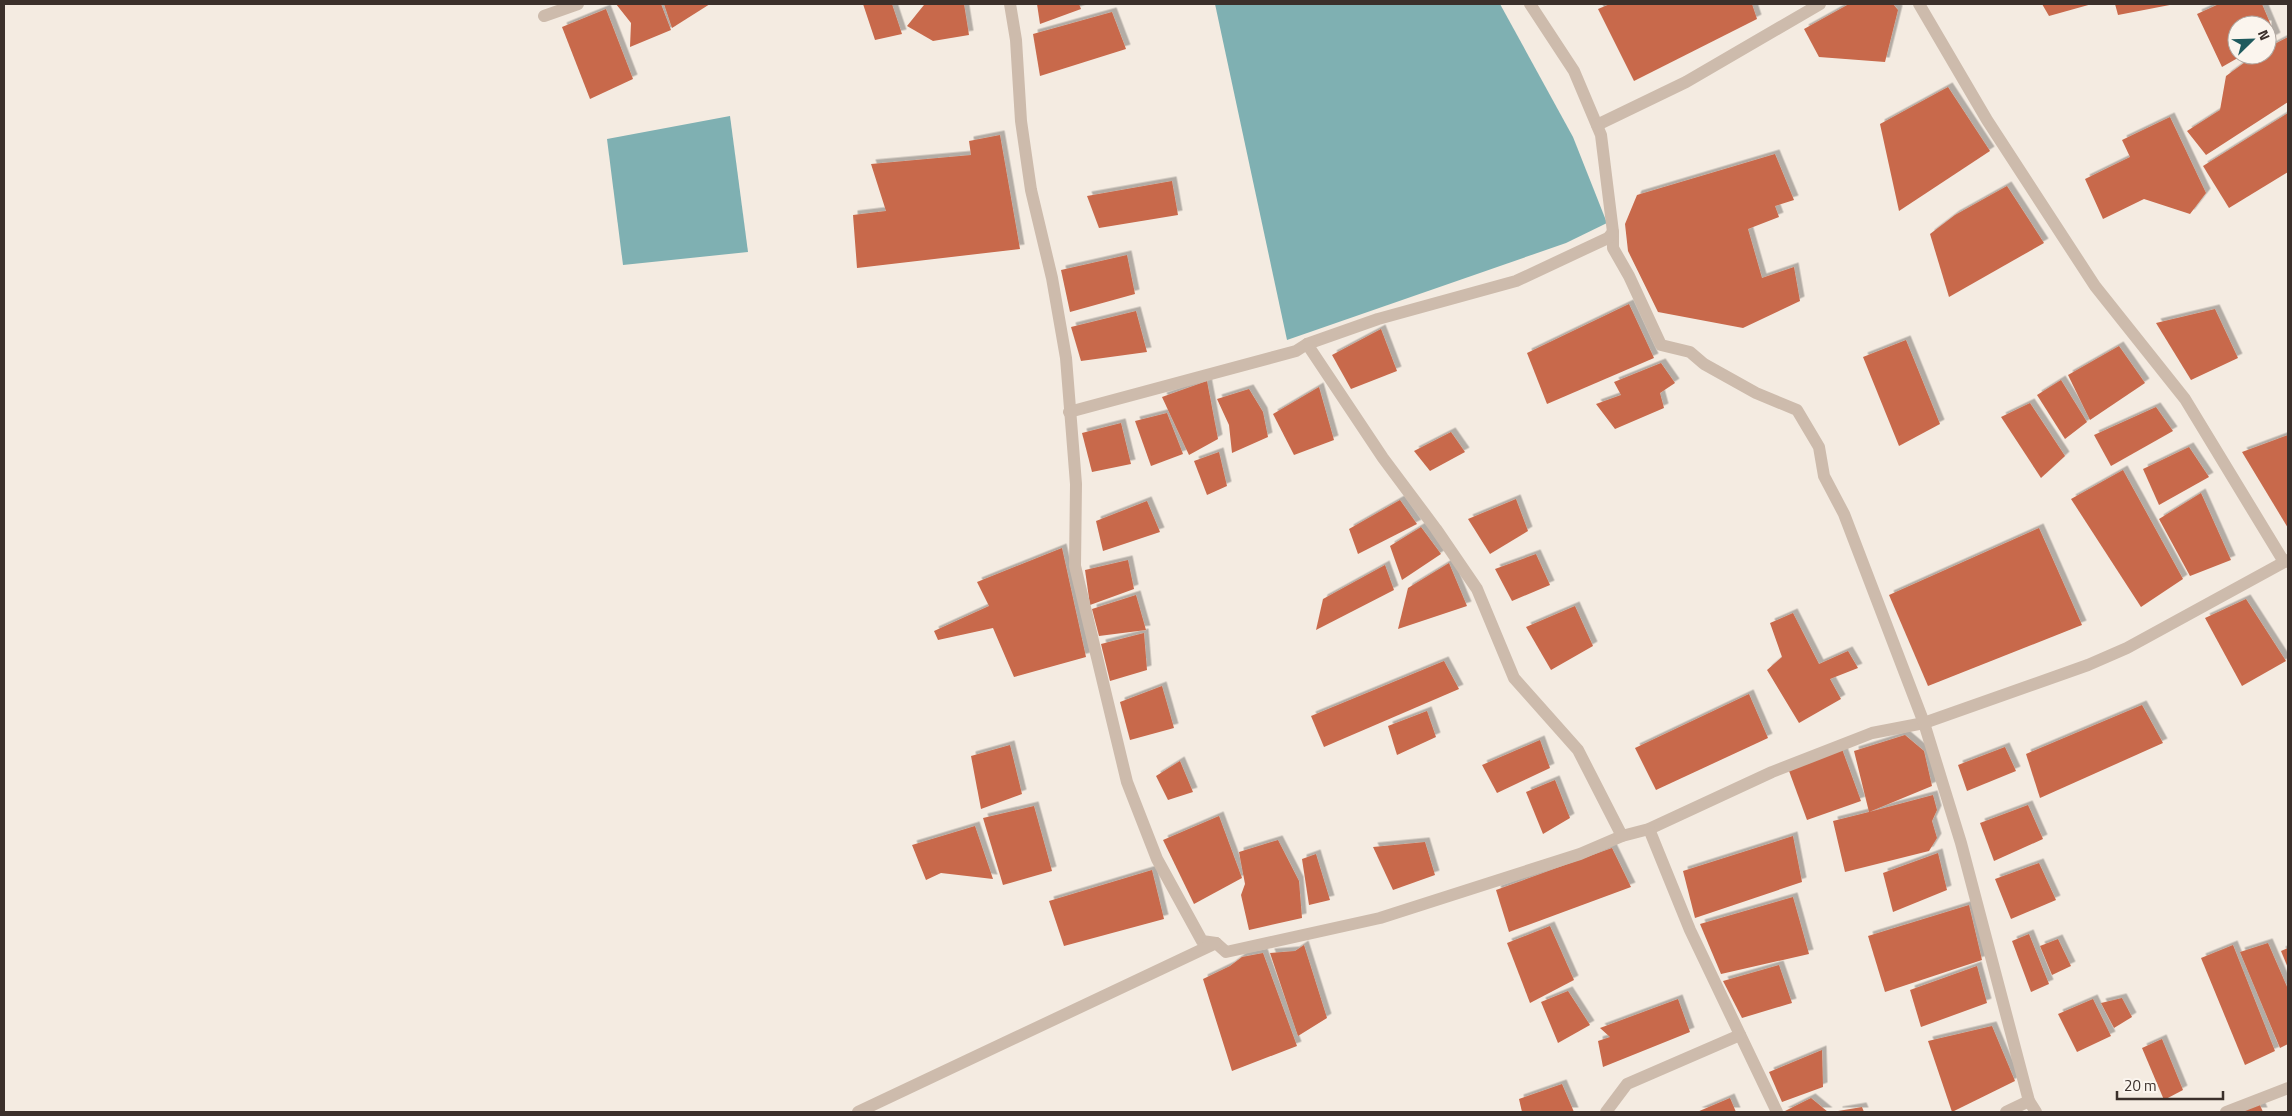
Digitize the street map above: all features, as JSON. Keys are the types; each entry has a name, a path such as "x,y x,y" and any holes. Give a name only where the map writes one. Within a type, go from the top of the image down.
{"street":[{"path":"544,16 578,4"},
{"path":"1010,4 1016,40 1021,121 1031,190 1052,278 1066,358 1076,484 1075,566 1127,782 1157,859 1202,941 1216,943 1226,952 1380,918 1580,854 1622,836 1649,829 1772,772 1863,736 1924,723 2030,687 2127,648 2286,561 2185,400 2094,286 1987,120 1919,4"},
{"path":"1530,4 1574,71 1601,135 1613,232 1613,248 1629,276 1661,345 1690,352 1704,364 1756,394 1797,410 1819,448 1824,476 1844,514 1924,723 1961,844 2029,1101 2036,1112"},
{"path":"1596,125 1686,82 1820,4"},
{"path":"1069,412 1296,351 1307,344 1378,319 1516,281 1608,238 1613,232"},
{"path":"1307,344 1383,458 1436,529 1477,589 1514,678 1578,750 1622,836"},
{"path":"1649,829 1690,930 1777,1112"},
{"path":"858,1112 1216,943"},
{"path":"1606,1112 1627,1084 1740,1035"},
{"path":"2226,1112 2288,1088"},
{"path":"2006,1112 2029,1101"}],"water":[{"path":"1215,4 1500,4 1573,137 1607,223 1566,243 1287,340"},
{"path":"730,116 748,252 623,265 607,139"}],"building":[{"path":"616,4 661,4 671,30 630,47 631,23"},
{"path":"664,4 710,4 672,28"},
{"path":"863,4 892,4 902,34 875,40"},
{"path":"964,4 969,35 933,41 907,26 924,5"},
{"path":"1037,4 1079,4 1081,9 1040,24"},
{"path":"1610,4 1752,4 1757,19 1634,81 1598,9"},
{"path":"1849,4 1893,4 1898,10 1885,62 1819,57 1804,29"},
{"path":"2042,4 2092,4 2049,16"},
{"path":"2115,4 2175,4 2118,15"},
{"path":"2219,4 2262,4 2267,15 2227,15 2227,64 2222,67 2197,14"},
{"path":"606,9 633,79 590,99 562,27"},
{"path":"1112,12 1126,49 1040,76 1033,34"},
{"path":"2288,37 2288,102 2206,155 2187,131 2220,110 2226,76 2241,65 2277,65 2277,43"},
{"path":"1948,87 1990,151 1899,211 1880,124"},
{"path":"2288,113 2288,172 2229,208 2203,166"},
{"path":"2170,117 2206,193 2190,214 2144,199 2103,219 2085,179 2130,157 2122,140"},
{"path":"1000,135 1020,249 857,268 853,215 886,211 871,164 971,155 969,141"},
{"path":"1775,154 1794,200 1775,206 1779,217 1748,229 1762,278 1794,267 1800,301 1743,328 1658,312 1628,251 1625,224 1637,195"},
{"path":"1172,181 1178,215 1099,228 1087,196"},
{"path":"2007,186 2044,243 1949,297 1930,234 1955,215"},
{"path":"1127,255 1135,294 1070,312 1061,270"},
{"path":"1629,304 1654,358 1547,404 1527,353"},
{"path":"2215,309 2238,358 2191,380 2156,323"},
{"path":"1136,311 1147,352 1081,361 1071,327"},
{"path":"1381,329 1397,371 1351,389 1332,355"},
{"path":"1906,340 1940,424 1899,446 1863,357"},
{"path":"2119,346 2145,383 2090,420 2068,375"},
{"path":"1661,363 1675,383 1660,393 1664,408 1615,429 1596,404 1621,395 1614,382"},
{"path":"2061,380 2087,422 2065,439 2037,395"},
{"path":"1207,381 1218,439 1189,455 1162,397"},
{"path":"1319,387 1334,440 1294,455 1273,414"},
{"path":"1249,389 1263,412 1268,437 1232,453 1229,425 1217,399"},
{"path":"2030,403 2065,456 2041,478 2001,417"},
{"path":"2156,407 2173,431 2111,466 2094,435"},
{"path":"1167,413 1183,454 1151,466 1135,421"},
{"path":"1121,423 1131,464 1092,472 1082,433"},
{"path":"1451,432 1465,452 1430,471 1414,451"},
{"path":"2288,435 2288,528 2242,452"},
{"path":"2189,447 2209,477 2159,505 2143,469"},
{"path":"1219,452 1227,486 1207,495 1194,461"},
{"path":"2123,470 2183,579 2141,607 2071,499"},
{"path":"2201,493 2231,560 2190,576 2159,519"},
{"path":"1516,499 1528,531 1490,554 1468,519"},
{"path":"1400,500 1417,524 1358,554 1349,529"},
{"path":"1147,501 1160,532 1103,551 1096,521"},
{"path":"1421,527 1441,554 1402,580 1390,546"},
{"path":"2039,528 2082,625 1928,686 1889,595"},
{"path":"1062,548 1086,657 1014,677 993,628 938,640 934,631 989,606 977,582"},
{"path":"1536,554 1550,585 1512,601 1495,569"},
{"path":"1128,560 1134,589 1090,605 1085,570"},
{"path":"1449,563 1467,606 1398,629 1408,588"},
{"path":"1385,565 1394,590 1316,630 1323,599"},
{"path":"1136,595 1146,630 1099,636 1092,609"},
{"path":"2246,599 2286,661 2242,686 2205,618"},
{"path":"1575,606 1593,646 1551,670 1526,627"},
{"path":"1793,613 1819,664 1848,651 1858,668 1830,679 1841,699 1799,723 1767,670 1782,657 1770,623"},
{"path":"1144,633 1147,670 1110,681 1101,644"},
{"path":"1444,661 1459,689 1324,747 1311,716"},
{"path":"1162,686 1174,728 1130,740 1120,702"},
{"path":"1749,694 1768,738 1656,790 1635,748"},
{"path":"2142,705 2163,743 2040,798 2026,754"},
{"path":"1427,711 1436,737 1397,755 1388,726"},
{"path":"1905,735 1924,751 1932,786 1869,812 1854,751"},
{"path":"1540,740 1550,768 1497,793 1482,765"},
{"path":"1010,745 1022,794 981,809 971,756"},
{"path":"2005,747 2016,771 1967,791 1958,765"},
{"path":"1842,749 1861,801 1807,820 1789,771"},
{"path":"1180,761 1193,792 1168,800 1156,776"},
{"path":"1555,780 1570,818 1543,834 1526,792"},
{"path":"1933,795 1937,810 1932,821 1937,838 1929,851 1845,872 1833,821"},
{"path":"2028,805 2043,839 1994,861 1980,823"},
{"path":"1034,806 1052,871 1003,885 983,818"},
{"path":"1219,816 1242,878 1194,904 1163,840"},
{"path":"975,826 993,879 941,873 926,880 912,845"},
{"path":"1793,836 1802,882 1695,918 1683,871"},
{"path":"1278,840 1299,881 1302,918 1249,930 1241,895 1245,884 1239,852"},
{"path":"1425,842 1435,875 1393,890 1373,847"},
{"path":"1612,848 1631,887 1509,932 1496,890"},
{"path":"1938,853 1947,890 1893,912 1883,873"},
{"path":"1316,854 1330,900 1309,905 1302,859"},
{"path":"2039,863 2056,900 2011,919 1995,879"},
{"path":"1152,870 1164,919 1064,946 1049,901"},
{"path":"1793,897 1809,954 1721,974 1700,924"},
{"path":"1969,905 1982,960 1885,992 1868,936"},
{"path":"1550,926 1574,980 1530,1003 1507,943"},
{"path":"2029,934 2049,984 2031,992 2012,941"},
{"path":"2058,939 2071,966 2052,975 2040,946"},
{"path":"2268,943 2288,989 2288,1044 2280,1048 2240,952"},
{"path":"1304,945 1327,1018 1298,1036 1270,953 1295,951"},
{"path":"2233,945 2275,1051 2245,1065 2201,958"},
{"path":"2288,948 2288,968 2281,951"},
{"path":"1263,953 1297,1046 1232,1071 1203,979 1230,966 1242,957"},
{"path":"1779,965 1792,1003 1742,1018 1723,981"},
{"path":"1977,966 1987,1003 1921,1027 1910,990"},
{"path":"1568,991 1590,1025 1558,1043 1541,1002"},
{"path":"2122,998 2132,1017 2114,1028 2101,1003"},
{"path":"1678,999 1690,1032 1603,1067 1598,1041 1610,1037 1600,1028"},
{"path":"2093,999 2111,1036 2077,1052 2058,1014"},
{"path":"1992,1026 2015,1081 1952,1112 1928,1041"},
{"path":"2162,1039 2183,1090 2164,1100 2142,1048"},
{"path":"1822,1050 1823,1087 1782,1102 1769,1072"},
{"path":"1562,1084 1574,1112 1522,1112 1519,1099"},
{"path":"1730,1098 1736,1112 1697,1112"},
{"path":"1811,1098 1828,1112 1783,1112"},
{"path":"2259,1103 2263,1112 2241,1112"},
{"path":"1862,1107 1864,1112 1838,1112 1838,1111"}]}
